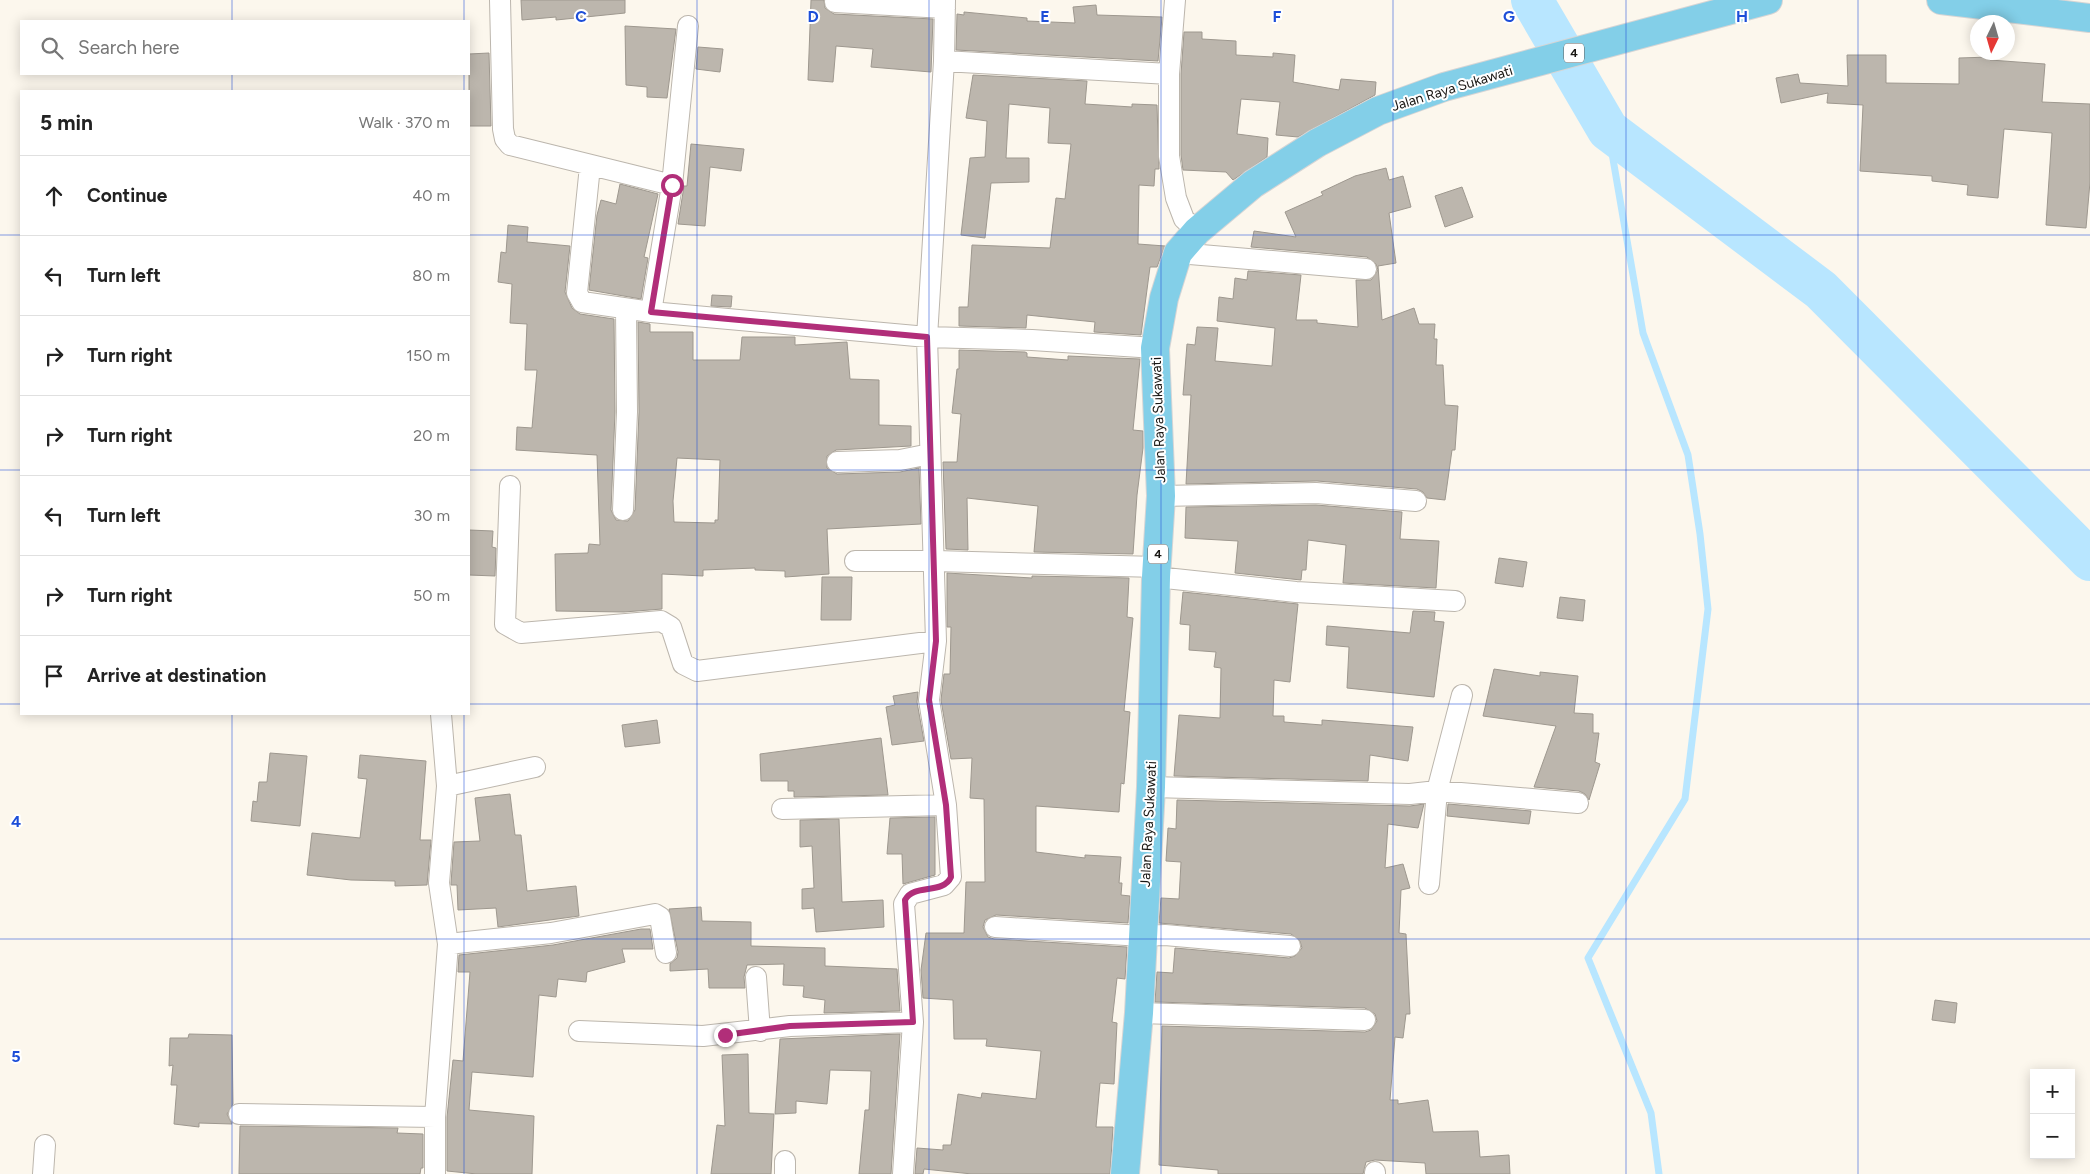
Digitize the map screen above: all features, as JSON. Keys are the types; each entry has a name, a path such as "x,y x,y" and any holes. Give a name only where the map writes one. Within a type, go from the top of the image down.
{"highway":[{"name":"Jalan Raya Sukawati","path":"1125,1174 1139,1013 1151,788 1161,496 1155,348 1164,298 1178,252 1196,231 1252,184 1318,143 1378,111 1444,87 1768,0"},
{"path":"1941,0 2090,18"}],"street":[{"path":"500,0 505,139 515,147 672,185"},
{"path":"1175,0 1169,74 1168,156 1176,198 1184,220 1196,231"},
{"path":"835,2 945,4 944,60 927,337 936,641 929,700 946,805 951,877 944,885 910,894 904,904 913,1022 903,1174"},
{"path":"651,312 672,185 688,26"},
{"path":"944,60 1169,74"},
{"path":"590,166 577,293 580,300 586,304 626,310 927,337 1032,340 1155,348"},
{"path":"1178,252 1366,268"},
{"path":"623,510 626,412 626,310"},
{"path":"836,462 900,460 930,454"},
{"path":"510,486 505,624 521,633 661,621 671,627 683,664 696,670 936,641"},
{"path":"1161,496 1316,492 1416,501"},
{"path":"855,561 935,561 1157,572 1296,592 1455,601"},
{"path":"1430,884 1435,792 1462,696"},
{"path":"435,1174 435,1117 448,944 440,883 447,786 441,715"},
{"path":"447,786 535,767"},
{"path":"1151,788 1410,794 1435,792 1578,803"},
{"path":"782,808 946,805"},
{"path":"448,944 551,933 655,914 660,917 666,953"},
{"path":"995,927 1142,936 1165,935 1290,946"},
{"path":"756,977 760,1031"},
{"path":"1139,1013 1365,1020"},
{"path":"578,1031 703,1036 760,1031 790,1026 913,1022"},
{"path":"238,1114 435,1117"},
{"path":"43,1174 45,1145"}],"building":[{"path":"521,0 625,0 625,13 556,20 556,17 522,20"},
{"path":"811,0 824,0 825,8 834,14 933,19 931,72 871,67 873,49 836,46 833,82 808,80"},
{"path":"1096,5 1097,15 1162,17 1158,61 956,50 957,14 964,15 964,12 1027,18 1027,21 1075,23 1073,7"},
{"path":"625,26 676,29 667,98 647,97 647,87 626,85"},
{"path":"1184,32 1202,32 1202,39 1236,41 1236,55 1273,57 1273,53 1295,55 1293,82 1339,90 1341,79 1376,82 1375,95 1298,137 1276,135 1280,102 1241,99 1237,134 1268,138 1267,157 1233,180 1226,172 1183,170 1181,155 1181,74"},
{"path":"698,47 723,49 720,72 696,69"},
{"path":"489,53 491,126 470,126 470,54"},
{"path":"1847,55 1886,55 1886,83 1959,84 1959,58 2045,64 2042,102 2090,104 2090,182 2086,228 2046,225 2052,133 2004,129 1998,198 1967,195 1968,185 1932,181 1932,176 1860,171 1863,105 1827,103 1828,93 1781,103 1776,78 1798,74 1800,83 1848,86"},
{"path":"973,75 1087,81 1085,104 1132,107 1132,104 1157,105 1159,169 1155,169 1154,186 1139,185 1138,244 1165,246 1157,267 1150,267 1141,335 1094,332 1095,322 1027,315 1026,328 959,326 959,307 968,307 972,245 1050,248 1056,198 1065,199 1071,144 1048,143 1050,108 1009,104 1006,158 1029,158 1029,182 991,183 985,238 961,235 970,158 985,157 987,121 966,118"},
{"path":"691,144 744,149 741,171 710,167 705,226 678,224 684,186 687,186"},
{"path":"1386,168 1389,180 1403,176 1411,207 1389,213 1396,263 1378,266 1382,320 1414,308 1419,324 1435,324 1434,339 1437,339 1436,365 1443,365 1445,405 1458,406 1455,450 1452,450 1445,500 1427,498 1423,492 1417,489 1317,481 1186,484 1191,395 1183,395 1187,344 1195,345 1197,327 1218,328 1215,361 1272,366 1275,328 1217,321 1219,297 1233,299 1235,278 1247,280 1248,271 1301,275 1296,320 1317,320 1317,323 1358,327 1356,280 1371,280 1378,270 1376,264 1367,257 1251,247 1254,231 1296,237 1285,212 1323,195 1321,192 1355,176"},
{"path":"620,184 658,194 644,257 648,258 641,299 589,290 597,215 601,200 616,204"},
{"path":"1462,187 1473,217 1445,227 1435,196"},
{"path":"508,225 528,227 527,242 570,246 565,292 572,308 580,314 614,319 615,412 611,510 616,520 628,521 635,510 639,412 638,322 650,324 650,332 693,332 693,360 740,360 742,337 795,337 795,345 847,342 850,379 879,380 879,425 911,426 911,446 836,450 827,456 827,468 837,474 900,472 919,468 921,524 827,529 829,574 785,577 785,571 755,570 755,568 703,570 703,576 662,574 662,609 624,612 556,611 555,554 588,553 589,544 600,545 597,455 516,450 517,427 532,428 537,370 525,370 527,324 510,323 512,284 498,282 501,252 506,253","holes":["677,458 720,460 718,520 715,520 715,523 674,522 673,501"]},
{"path":"712,295 732,296 731,307 711,306"},
{"path":"959,350 1025,352 1027,357 1068,360 1068,356 1140,359 1133,430 1143,431 1143,448 1137,495 1133,554 1034,552 1038,506 967,498 968,550 946,549 943,462 957,462 961,414 952,413 957,369 959,369"},
{"path":"1316,505 1402,512 1400,539 1439,541 1436,588 1343,583 1346,545 1308,540 1306,570 1302,570 1301,580 1235,573 1238,541 1185,538 1186,507"},
{"path":"470,530 493,531 492,547 496,548 495,576 470,575"},
{"path":"1499,558 1527,562 1523,587 1495,583"},
{"path":"947,573 1032,578 1032,576 1129,578 1127,617 1133,618 1124,711 1130,712 1124,784 1121,783 1119,812 1036,806 1036,852 1085,858 1085,855 1121,857 1119,883 1122,883 1121,895 1130,896 1128,923 996,915 985,920 983,927 988,937 994,939 1127,947 1125,979 1117,978 1112,1022 1117,1023 1114,1084 1100,1083 1096,1127 1113,1127 1110,1174 972,1174 924,1169 923,1174 915,1174 917,1148 943,1150 943,1145 951,1145 958,1094 981,1098 982,1093 1036,1099 1041,1051 986,1046 987,1039 954,1039 953,1000 923,998 921,970 926,933 964,933 966,882 985,882 984,799 970,798 972,758 951,759 941,700 944,674 950,674 951,627 947,627"},
{"path":"822,577 852,577 851,620 821,620"},
{"path":"1183,592 1298,604 1290,682 1274,680 1273,716 1284,716 1284,722 1322,725 1322,720 1413,727 1408,761 1370,755 1368,781 1174,776 1179,715 1220,718 1221,668 1214,667 1216,652 1189,650 1190,625 1180,624"},
{"path":"1560,597 1585,600 1583,621 1557,618"},
{"path":"1413,611 1435,612 1434,621 1444,622 1434,697 1347,688 1349,647 1326,645 1327,626 1410,633"},
{"path":"1494,669 1540,676 1540,672 1578,676 1574,713 1593,714 1593,733 1599,733 1595,762 1600,764 1589,800 1585,794 1579,791 1534,787 1556,726 1483,716"},
{"path":"918,692 917,702 924,741 892,745 886,707 895,705 893,696"},
{"path":"657,720 660,743 625,747 622,725"},
{"path":"881,738 888,795 794,797 794,791 788,791 788,781 761,781 760,754"},
{"path":"270,753 307,756 300,826 251,821 253,801 257,802 259,782 267,782"},
{"path":"360,755 426,761 420,840 431,840 427,885 395,886 395,881 351,880 307,875 312,833 360,838 367,779 358,778"},
{"path":"510,794 515,835 521,835 527,891 576,886 579,916 498,927 496,908 458,910 457,885 451,885 454,842 480,841 475,798"},
{"path":"1177,800 1410,806 1424,804 1418,828 1388,824 1385,868 1403,864 1410,888 1401,890 1399,933 1406,934 1410,1014 1406,1014 1403,1038 1395,1037 1390,1100 1398,1100 1398,1104 1428,1100 1433,1132 1478,1131 1480,1157 1509,1155 1510,1174 1426,1174 1425,1163 1375,1160 1366,1162 1363,1174 1218,1174 1218,1170 1159,1165 1162,1026 1365,1032 1371,1030 1377,1021 1375,1014 1365,1008 1155,1002 1157,972 1173,973 1175,948 1289,958 1295,956 1302,948 1300,941 1291,934 1159,923 1161,898 1179,899 1181,862 1166,861 1168,828 1176,829"},
{"path":"1448,804 1531,811 1529,824 1447,816"},
{"path":"935,817 935,875 903,884 902,854 887,854 890,818"},
{"path":"839,819 842,902 883,900 884,927 816,932 814,908 802,909 802,889 814,888 812,846 800,847 800,820"},
{"path":"701,907 702,921 751,922 751,946 825,948 825,966 897,969 900,1011 824,1013 825,1000 803,997 804,986 783,985 784,964 747,965 744,977 745,988 709,988 708,969 670,971 670,964 677,958 678,952 669,909"},
{"path":"650,929 653,949 622,949 625,962 587,972 586,982 558,979 556,997 539,995 533,1077 472,1072 469,1110 534,1116 532,1174 477,1174 447,1171 447,1117 453,1060 463,1061 470,972 458,972 459,955 553,945"},
{"path":"1935,1000 1957,1003 1955,1023 1932,1020"},
{"path":"189,1034 232,1035 233,1104 227,1114 232,1124 199,1123 199,1127 174,1124 177,1085 171,1085 173,1065 169,1066 170,1038 188,1038"},
{"path":"900,1034 891,1174 859,1174 865,1110 869,1110 871,1071 830,1070 827,1104 796,1101 796,1113 775,1114 780,1039"},
{"path":"748,1054 749,1113 774,1114 771,1174 711,1174 717,1125 725,1126 722,1055"},
{"path":"240,1126 398,1128 397,1133 423,1134 423,1168 421,1168 420,1174 239,1174"}],"waterway":[{"path":"1532,0 1608,130 1821,290 2090,560"},
{"path":"1608,130 1643,333 1688,455 1700,534 1708,609 1685,799 1588,958 1651,1113 1659,1174"}],"route":[{"path":"672,185 651,312 927,337 936,641 929,700 946,805 951,877 948,883 914,892 907,896 905,900 913,1022 790,1026 725,1035"}]}
